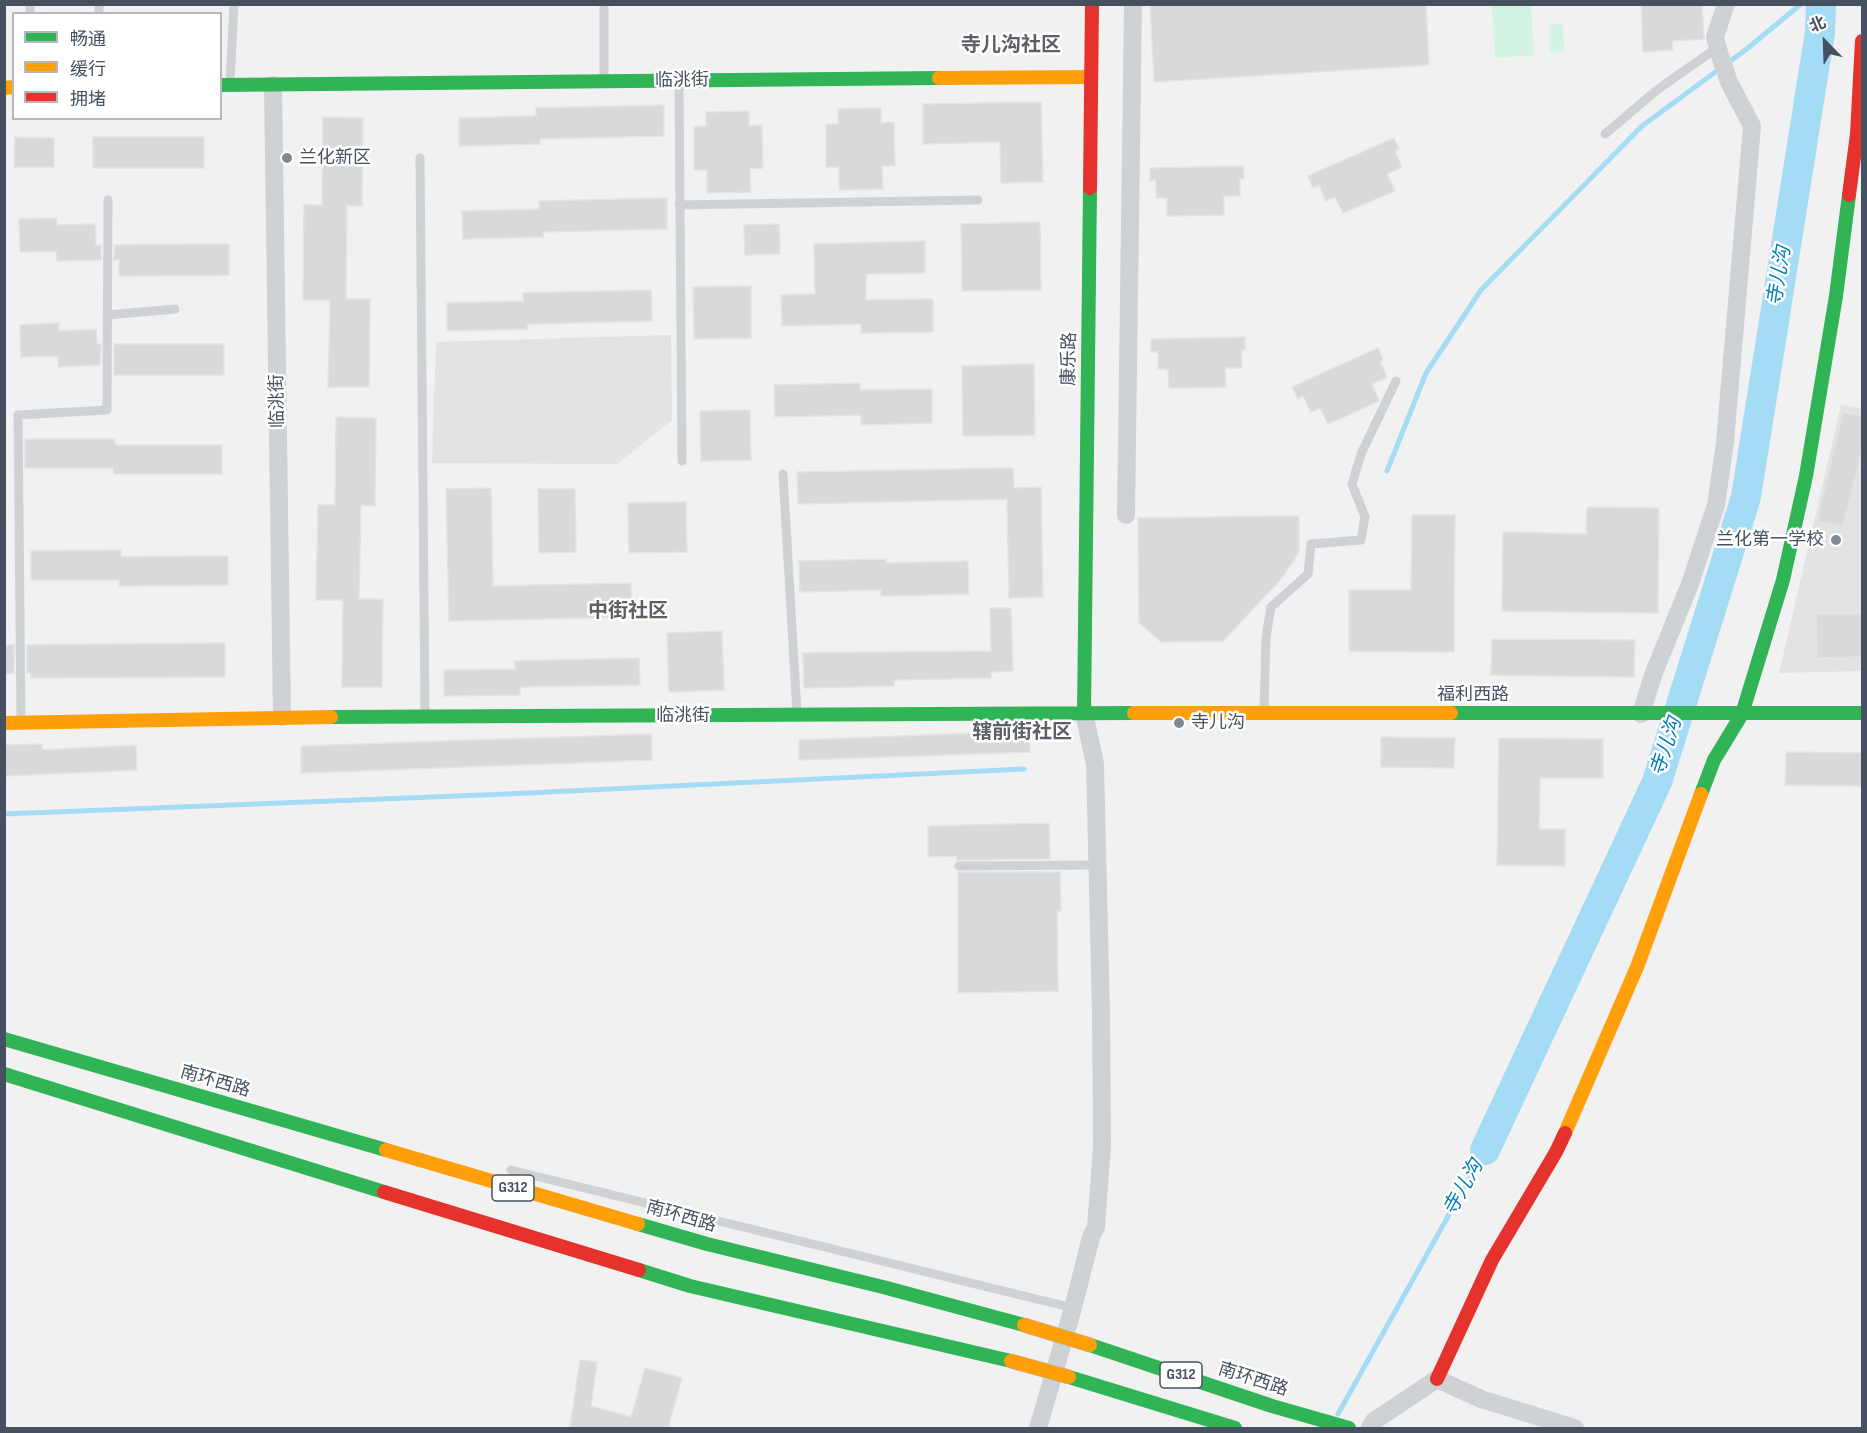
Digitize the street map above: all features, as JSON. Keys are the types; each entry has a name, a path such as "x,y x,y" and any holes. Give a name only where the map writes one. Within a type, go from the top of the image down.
{"main road":[{"name":"康乐路","path":"1084,713 1092,4"},
{"path":"1437,1379 1492,1260 1556,1152 1637,967 1714,760 1742,714 1767,636 1783,580 1806,476 1836,296 1860,134 1863,40"},
{"name":"临洮街","path":"225,85 1091,77"},
{"name":"临洮街","path":"4,723 282,717 1084,713"},
{"name":"福利西路","path":"1084,713 1863,713"},
{"name":"南环西路","path":"4,1040 707,1244 883,1287 1024,1325 1272,1406 1349,1428"},
{"name":"G312","path":"4,1074 690,1286 1011,1361 1235,1428"}],"street":[{"path":"1126,515 1132,4"},
{"path":"1647,714 1653,675 1690,584 1716,505 1725,442 1752,126 1730,82 1715,37 1726,4"},
{"name":"临洮街","path":"273,85 282,717"},
{"path":"1038,1428 1091,1237 1096,1227 1102,1146 1095,764 1084,713"},
{"path":"1370,1428 1374,1421 1437,1379 1481,1399 1575,1428"}],"lane":[{"path":"225,85 234,4"},
{"path":"604,4 604,82"},
{"path":"1605,134 1657,90 1719,52"},
{"path":"679,81 682,461"},
{"path":"420,158 425,717"},
{"path":"21,723 18,415 107,410 108,200"},
{"path":"679,205 978,200"},
{"path":"107,315 175,309"},
{"path":"1264,712 1266,637 1271,607 1308,574 1311,544 1361,540 1365,517 1352,484 1361,454 1396,381"},
{"path":"783,474 797,715"},
{"path":"959,866 1098,865"},
{"path":"345,1139 406,1146"},
{"path":"497,1167 1073,1308"}],"shaded area":[{"path":"671,335 672,420 617,464 432,463 436,342"},
{"name":"兰化第一学校","path":"1841,405 1862,408 1862,671 1779,673"}],"green space":[{"path":"1492,5 1531,5 1534,55 1495,58"},
{"path":"1563,24 1564,52 1550,53 1549,25"}],"building":[{"path":"1150,4 1426,4 1429,65 1154,82"},
{"path":"1641,4 1702,4 1704,39 1672,41 1673,50 1643,52"},
{"path":"1041,102 1043,182 1001,183 1000,142 923,144 923,104"},
{"path":"664,105 664,136 540,139 540,144 459,146 459,118 536,116 536,108"},
{"path":"881,108 881,123 894,122 895,166 882,166 883,189 839,190 839,167 826,167 826,124 838,124 838,109"},
{"path":"749,111 749,126 762,125 763,168 750,169 751,192 707,193 707,170 694,170 694,127 706,126 706,112"},
{"path":"323,117 363,118 362,206 347,206 346,299 370,299 369,387 328,387 330,300 303,300 304,205 322,205"},
{"path":"15,137 54,138 54,167 14,167"},
{"path":"93,137 204,137 204,168 93,168"},
{"path":"1394,138 1399,149 1395,151 1402,167 1387,174 1395,191 1343,213 1335,197 1326,201 1319,185 1313,188 1308,176"},
{"path":"1243,166 1244,179 1240,179 1240,196 1224,196 1224,215 1167,216 1167,198 1156,198 1156,180 1150,181 1150,168"},
{"path":"667,198 667,229 543,232 543,237 463,239 462,211 539,209 539,201"},
{"path":"57,218 57,225 95,224 96,245 101,245 101,260 57,261 56,251 20,252 19,219"},
{"path":"1040,222 1041,290 962,291 961,224"},
{"path":"779,224 780,254 745,255 744,225"},
{"path":"925,241 925,273 866,274 866,300 933,299 933,332 861,333 861,324 782,326 781,295 815,294 814,244"},
{"path":"229,244 229,275 119,276 119,259 114,260 115,245"},
{"path":"751,286 751,338 694,339 693,287"},
{"path":"651,290 652,321 527,324 528,329 447,331 447,303 524,301 523,293"},
{"path":"59,323 59,331 96,329 97,344 101,344 100,365 58,367 58,356 21,357 20,325"},
{"path":"1245,337 1245,350 1241,350 1242,368 1225,368 1226,387 1169,388 1168,369 1158,369 1158,352 1151,352 1151,339"},
{"path":"114,344 224,344 224,375 114,375"},
{"path":"1378,348 1383,360 1380,361 1387,377 1372,384 1379,401 1328,424 1320,408 1311,412 1303,396 1298,399 1292,387"},
{"path":"1034,364 1035,435 963,436 962,366"},
{"path":"860,383 860,390 932,389 932,423 861,425 861,415 775,417 774,385"},
{"path":"750,410 751,460 701,461 700,411"},
{"path":"1843,412 1863,416 1863,447 1843,527 1817,521"},
{"path":"336,417 376,418 375,506 361,505 359,599 383,599 382,687 342,687 343,600 316,600 318,505 335,505"},
{"path":"25,439 115,439 115,445 222,445 222,474 114,474 113,468 25,468"},
{"path":"1013,468 1014,488 1041,487 1043,597 1009,598 1007,499 798,504 797,472"},
{"path":"491,488 493,586 631,583 632,617 449,621 446,489"},
{"path":"538,489 575,489 576,552 539,553"},
{"path":"686,502 687,552 629,553 628,503"},
{"path":"1587,507 1659,508 1658,613 1502,611 1503,532 1586,534"},
{"path":"1412,515 1455,515 1454,652 1349,651 1349,590 1411,590"},
{"path":"1299,516 1299,552 1282,578 1223,641 1161,642 1139,623 1138,518"},
{"path":"121,550 121,557 228,556 228,585 119,586 119,580 31,580 31,551"},
{"path":"886,559 886,563 968,561 969,594 881,596 881,590 800,592 799,561"},
{"path":"990,608 1011,608 1013,671 991,672 991,678 894,680 894,686 804,688 803,653 991,651"},
{"path":"1816,614 1863,614 1863,657 1817,658"},
{"path":"722,631 724,690 669,692 667,633"},
{"path":"1492,639 1635,640 1634,677 1491,675"},
{"path":"225,643 225,677 31,678 31,673 27,673 27,645"},
{"path":"4,645 14,645 14,673 4,674"},
{"path":"639,658 640,685 520,687 520,695 444,696 444,670 515,669 515,661"},
{"path":"1029,731 1030,752 799,760 799,740"},
{"path":"651,734 652,760 301,773 301,746"},
{"path":"1381,737 1455,738 1454,768 1381,767"},
{"path":"1499,738 1603,739 1603,778 1540,778 1539,829 1565,829 1565,866 1497,865"},
{"path":"42,744 42,750 136,745 137,770 4,776 4,745"},
{"path":"1786,752 1863,753 1863,786 1785,785"},
{"path":"1049,823 1050,859 957,860 957,856 928,857 928,826"},
{"path":"958,872 1060,872 1061,911 1057,911 1058,991 958,993"},
{"path":"580,1360 597,1362 591,1406 631,1417 645,1368 682,1378 668,1428 570,1428"}],"waterway":[{"path":"1387,471 1426,373 1481,290 1642,126 1748,48 1801,4"},
{"name":"寺儿沟","path":"1485,1150 1657,782 1746,497 1820,32 1821,4"},
{"path":"4,814 507,794 1024,769"},
{"name":"寺儿沟","path":"1338,1414 1485,1150"}],"traffic: fast":[{"path":"222,85 939,78"},
{"path":"1084,713 1090,188"},
{"path":"1701,794 1714,760 1742,714 1783,580 1806,476 1836,296 1849,195"},
{"path":"331,717 1134,713"},
{"path":"1451,713 1862,713"},
{"path":"4,1039 386,1150"},
{"path":"4,1074 384,1192"},
{"path":"638,1224 707,1244 883,1287 1024,1325"},
{"path":"639,1270 690,1286 1011,1361"},
{"path":"1090,1345 1272,1406 1349,1428"},
{"path":"1069,1377 1235,1428"}],"traffic: slow":[{"path":"939,78 1091,77"},
{"path":"4,88 12,87"},
{"path":"1134,713 1451,713"},
{"path":"4,723 331,717"},
{"path":"1565,1133 1637,967 1701,794"},
{"path":"386,1150 638,1224"},
{"path":"1024,1325 1090,1345"},
{"path":"1011,1361 1069,1377"}],"traffic: jam":[{"path":"1090,188 1092,4"},
{"path":"1849,195 1857,134 1862,41"},
{"path":"1437,1379 1492,1260 1565,1133"},
{"path":"384,1192 639,1270"}],"place":[{"name":"兰化新区","path":"287,158"},
{"name":"兰化第一学校","path":"1836,540"},
{"name":"寺儿沟","path":"1179,723"}],"district":[{"name":"寺儿沟社区","path":"1011,46"},
{"name":"中街社区","path":"628,612"},
{"name":"辖前街社区","path":"1022,733"}]}
